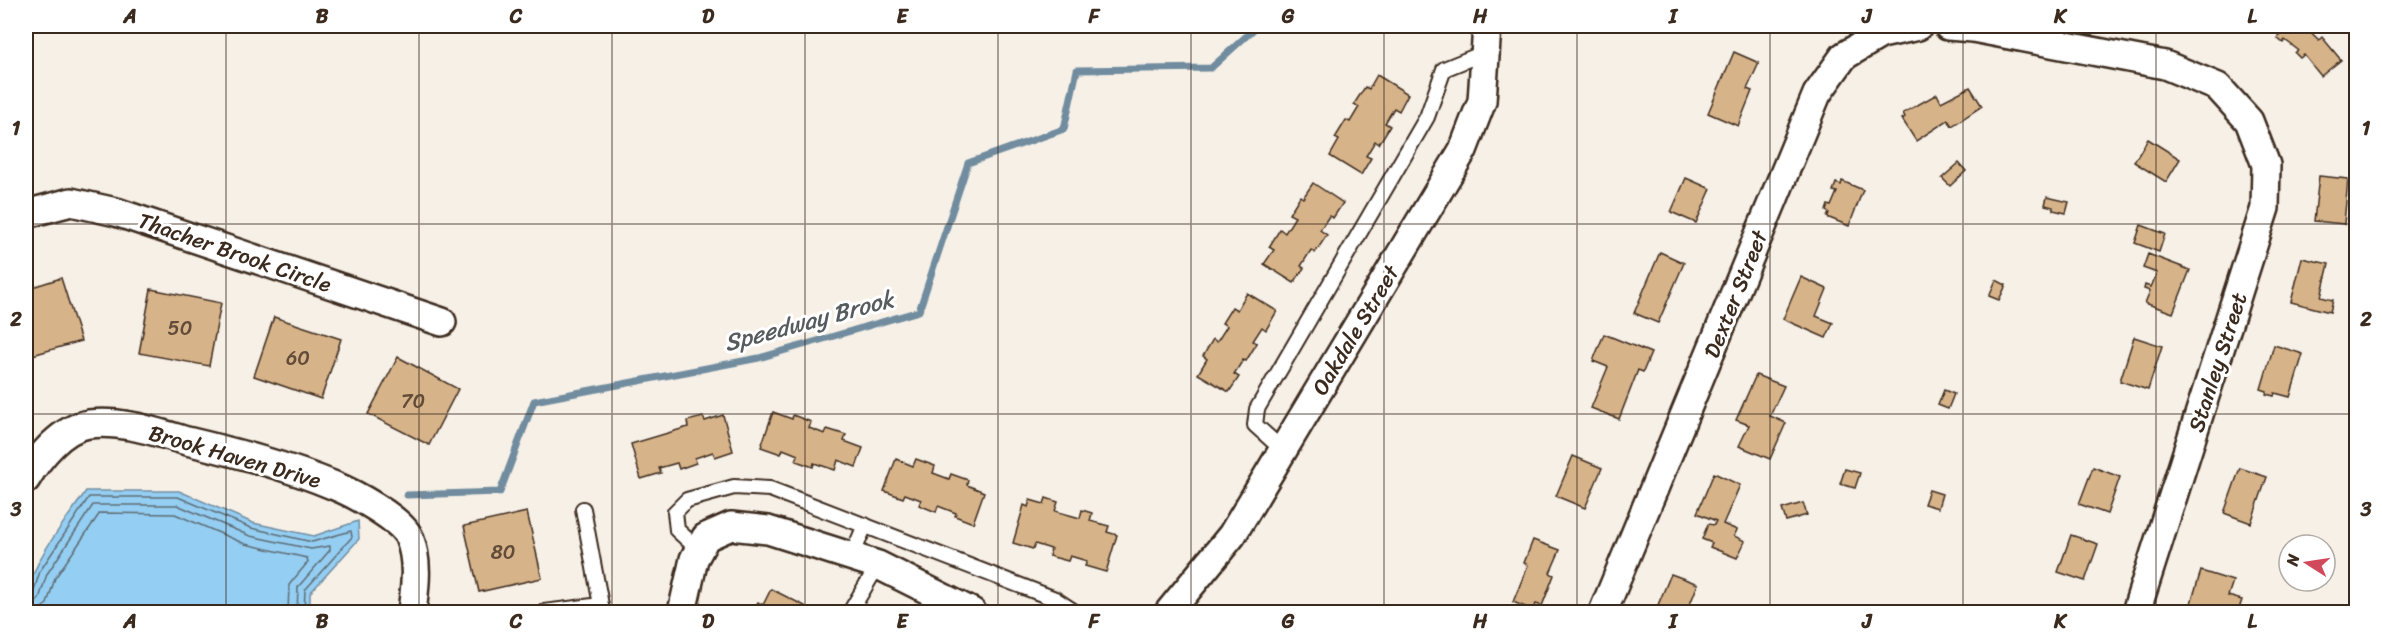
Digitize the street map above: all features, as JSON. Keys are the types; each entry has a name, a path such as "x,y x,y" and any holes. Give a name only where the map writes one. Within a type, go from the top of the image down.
{"street":[{"name":"Dexter Street","path":"1604,612 1817,94 1844,56 1881,34 1918,26"},
{"name":"Stanley Street","path":"1948,26 1973,28 2165,65 2218,87 2249,121 2266,165 2265,208 2136,612"},
{"name":"Oakdale Street","path":"1169,612 1232,535 1463,150 1482,101 1486,39"},
{"name":"Thacher Brook Circle","path":"26,214 71,202 116,212 442,322"},
{"name":"Brook Haven Drive","path":"26,479 39,457 61,437 88,424 131,426 280,466 335,486 380,509 408,535 417,573 412,612"},
{"path":"682,612 694,559 706,537 731,526 768,530 878,565 972,612"}],"lane":[{"path":"1284,451 1255,425 1257,409 1427,117 1444,69 1486,39"},
{"path":"699,550 677,530 675,512 687,500 734,487 770,489 1055,599 1075,612"},
{"path":"544,612 602,608 583,509"},
{"path":"852,556 865,525"},
{"path":"850,612 878,565"}],"water":[{"path":"86,491 179,491 253,523 314,536 358,521 359,539 310,593 310,612 26,612 27,595 38,563"}],"building":[{"path":"2283,26 2304,26 2319,40 2322,37 2341,60 2321,76 2304,55 2300,58 2295,53 2298,50 2285,40 2283,43 2277,38 2279,35 2276,33"},
{"path":"1734,52 1759,63 1747,89 1752,91 1738,126 1708,113"},
{"path":"1377,75 1408,94 1399,111 1394,108 1385,123 1390,126 1379,144 1375,141 1366,156 1371,158 1361,175 1330,156 1339,140 1335,138 1346,120 1350,122 1359,107 1354,104 1365,87 1369,89"},
{"path":"1970,87 1982,106 1952,126 1948,120 1916,141 1902,119 1905,117 1903,113 1937,94 1941,102"},
{"path":"2148,139 2180,159 2166,182 2134,162"},
{"path":"1959,163 1966,171 1950,186 1942,178"},
{"path":"2319,176 2348,179 2344,224 2314,221"},
{"path":"1686,178 1711,189 1696,223 1671,212"},
{"path":"1842,181 1863,190 1849,226 1827,217 1829,213 1826,211 1828,205 1831,206 1837,192 1833,191 1836,183 1841,185"},
{"path":"1313,183 1343,203 1333,218 1329,216 1320,230 1327,235 1315,253 1311,250 1301,266 1304,268 1294,283 1264,264 1274,250 1269,247 1280,229 1285,233 1295,217 1289,214 1300,196 1303,198"},
{"path":"2047,197 2069,202 2066,213 2053,210 2053,207 2045,205"},
{"path":"2141,225 2165,234 2159,252 2135,243"},
{"path":"1660,252 1684,263 1658,323 1634,313"},
{"path":"2148,254 2190,270 2173,313 2145,303 2150,291 2144,289 2145,285 2151,287 2157,273 2143,268"},
{"path":"2302,258 2329,264 2321,297 2333,300 2330,312 2291,302"},
{"path":"1801,277 1827,289 1816,316 1833,323 1826,338 1783,319"},
{"path":"61,278 81,341 26,357 26,289"},
{"path":"1996,280 2006,285 1999,300 1989,296"},
{"path":"151,289 221,303 209,366 139,353"},
{"path":"1247,293 1277,311 1266,330 1262,327 1253,341 1257,343 1246,361 1243,360 1234,374 1239,377 1229,392 1198,374 1207,359 1203,356 1213,339 1217,342 1227,326 1222,323 1232,307 1237,310"},
{"path":"274,317 341,339 321,399 254,376"},
{"path":"1604,334 1651,353 1643,372 1638,370 1619,419 1591,408 1608,367 1593,361"},
{"path":"2134,337 2162,346 2148,390 2120,381"},
{"path":"2274,345 2303,354 2290,397 2275,393 2274,396 2266,394 2267,391 2261,389"},
{"path":"398,357 458,389 429,445 368,414"},
{"path":"1756,375 1784,386 1770,416 1786,423 1770,459 1739,446 1749,425 1736,420"},
{"path":"1944,390 1954,394 1948,409 1938,405"},
{"path":"773,412 792,419 793,415 811,422 809,428 825,434 827,429 846,435 844,441 863,448 856,467 838,460 835,470 814,463 813,467 796,461 798,455 783,449 781,454 761,447"},
{"path":"723,415 733,451 715,457 713,452 695,458 696,463 679,469 677,463 659,468 661,473 641,479 631,444 688,427 687,421 703,417 705,421"},
{"path":"1573,456 1602,468 1585,508 1556,496"},
{"path":"896,459 913,466 916,459 935,466 933,473 949,479 951,474 968,480 967,485 984,492 973,523 938,506 936,512 919,505 921,500 905,494 903,498 884,491"},
{"path":"2093,467 2120,477 2107,514 2079,504"},
{"path":"2240,468 2267,477 2251,523 2224,513"},
{"path":"1845,469 1860,473 1855,488 1840,484"},
{"path":"1714,473 1740,485 1723,524 1737,530 1734,536 1745,541 1737,558 1710,547 1712,543 1702,539 1708,524 1714,525 1716,521 1697,513"},
{"path":"1929,490 1942,494 1938,508 1924,504"},
{"path":"1046,498 1058,502 1055,511 1080,518 1082,510 1092,513 1090,521 1109,526 1107,532 1117,535 1106,572 1085,566 1087,561 1070,556 1068,561 1049,556 1051,549 1035,544 1033,549 1013,543 1024,505 1028,507 1030,500 1044,504"},
{"path":"1803,503 1807,515 1786,521 1782,509"},
{"path":"527,512 542,578 479,592 464,526"},
{"path":"2071,535 2098,544 2085,581 2058,572"},
{"path":"1533,540 1560,550 1550,573 1554,575 1542,606 1536,604 1533,610 1513,602 1528,565 1524,563"},
{"path":"2201,571 2233,581 2228,596 2242,600 2238,612 2224,610 2224,612 2200,612 2189,609"},
{"path":"1671,574 1698,584 1687,612 1655,612"},
{"path":"771,589 805,606 801,612 752,612 758,602 763,605"}],"waterway":[{"name":"Speedway Brook","path":"407,495 500,492 534,401 759,358 919,311 968,163 1064,129 1077,70 1211,68 1253,30 1252,26"}]}
